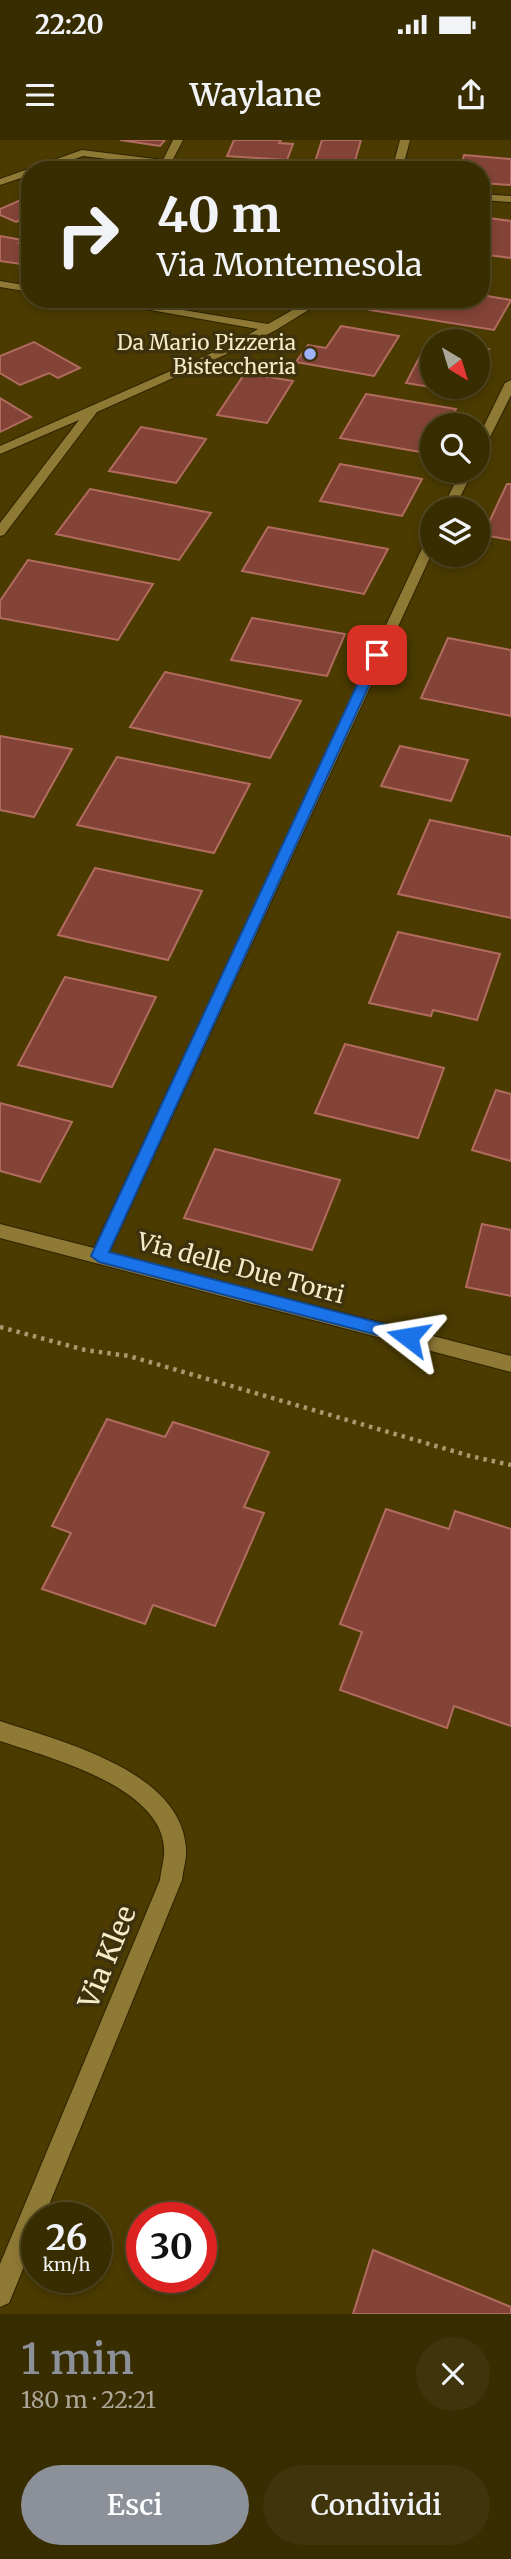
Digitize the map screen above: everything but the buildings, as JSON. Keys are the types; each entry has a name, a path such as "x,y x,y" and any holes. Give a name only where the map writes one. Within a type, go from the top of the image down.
{"street":[{"path":"60,161 82,153 167,161 178,140"},
{"path":"399,161 405,140"},
{"path":"0,182 21,175"},
{"path":"490,198 511,199"},
{"path":"0,284 21,288"},
{"path":"149,308 272,328"},
{"path":"0,450 272,328 306,308"},
{"path":"490,425 511,383"},
{"path":"0,532 93,408"},
{"path":"99,1256 420,566"},
{"name":"Via delle Due Torri","path":"0,1231 511,1364"},
{"name":"Via Klee","path":"0,1731 99,1767 132,1783 165,1814 177,1853 171,1880 0,2294"}],"path":[{"path":"0,1327 85,1350 129,1356 470,1456 511,1465"}],"place":[{"name":"Da Mario Pizzeria Bisteccheria","path":"310,354"}],"route":[{"path":"377,655 99,1256 408,1337"}]}
